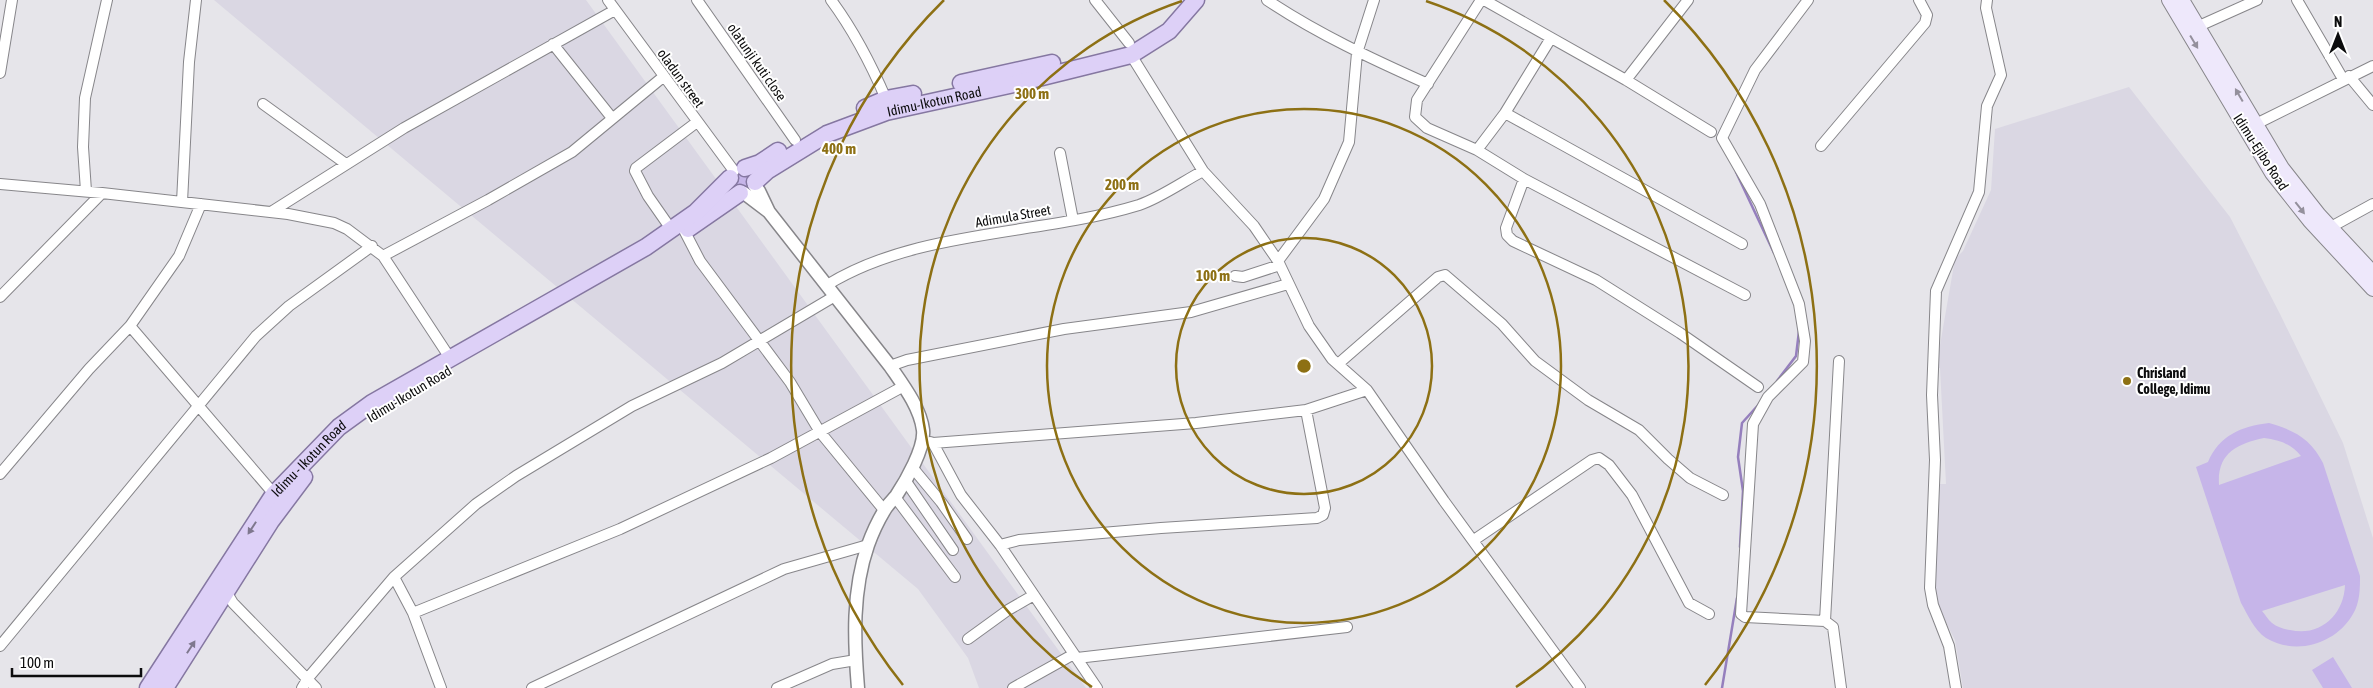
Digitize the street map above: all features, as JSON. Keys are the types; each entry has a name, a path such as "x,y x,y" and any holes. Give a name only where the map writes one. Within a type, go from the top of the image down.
{"main road":[{"name":"Idimu-Ikotun Road","path":"678,231 736,173 760,163 795,140 831,122 886,100 1085,56 1130,49 1162,23 1184,0"},
{"name":"Idimu-Ikotun Road","path":"165,688 222,587 293,490 315,464 359,424 446,371 626,269 678,231 748,188 767,171 827,134 886,112 1018,83 1130,49 1169,31 1196,0"},
{"name":"Idimu-Ejibo Road","path":"2169,0 2272,173 2310,221 2373,290"},
{"name":"Idimu-Ejibo Road","path":"2182,0 2282,168 2319,214 2373,273"},
{"path":"736,173 754,175 748,188 733,189 736,173"},
{"name":"Idimu - Ikotun Road","path":"148,688 222,587 274,494 314,451 348,419 450,358 646,247 678,231"}],"street":[{"path":"0,73 12,0"},
{"path":"86,191 83,147 85,98 107,0"},
{"path":"182,202 188,70 196,0"},
{"name":"oladun street","path":"608,0 663,77 736,173"},
{"name":"olatunji kuti close","path":"697,0 795,140"},
{"path":"831,0 849,25 870,62 886,100"},
{"path":"1095,0 1130,49 1203,171 1254,226 1279,263 1309,326 1338,364 1367,390 1444,501 1580,688"},
{"path":"1267,0 1300,22 1357,53 1428,84"},
{"path":"1236,276 1243,276 1279,263 1324,200 1349,142 1357,53 1374,0"},
{"path":"1711,132 1626,80 1482,0 1416,100 1414,118 1427,128 1477,150 1524,179 1745,295"},
{"path":"1626,80 1688,0"},
{"path":"1808,0 1755,70 1722,138 1760,204 1800,304 1805,341 1803,362 1768,397 1753,424 1742,614 1745,617 1825,621 1831,624 1841,688"},
{"path":"1821,146 1925,23 1927,15 1919,0"},
{"path":"1956,688 1949,646 1933,605 1930,588 1935,460 1932,395 1936,291 1979,192 1987,106 2001,75 1986,8 1987,0"},
{"path":"2199,26 2257,0"},
{"path":"2297,0 2346,78 2373,105"},
{"path":"271,212 404,128 615,10"},
{"path":"1477,150 1505,114 1551,38"},
{"path":"554,44 612,118"},
{"path":"2256,124 2373,66"},
{"path":"383,256 488,200 572,152 663,77"},
{"path":"263,104 346,164"},
{"path":"1505,114 1742,244"},
{"path":"697,122 636,168 635,171 648,196 678,231 790,382 820,432 884,510"},
{"path":"1060,153 1073,220"},
{"name":"Adimula Street","path":"827,285 850,271 881,259 946,243 1073,220 1141,204 1203,171"},
{"path":"1524,179 1506,228 1507,235 1513,241 1596,280 1680,333 1758,387"},
{"path":"0,184 86,191 271,212 334,223 347,229 383,256 450,358"},
{"path":"748,188 827,285 904,386 928,441 961,495 1000,545 1097,688"},
{"path":"0,297 102,193"},
{"path":"0,474 89,369 130,326 179,256 201,204"},
{"path":"2331,227 2373,204"},
{"path":"0,646 197,407 272,320 372,246"},
{"path":"1338,364 1438,277 1445,275 1502,324 1535,361 1588,400 1639,430 1690,478 1723,495"},
{"path":"890,366 907,360 1064,329 1190,312 1288,284"},
{"path":"302,688 308,678 394,577 476,504 516,476 632,406 702,373 835,296"},
{"path":"130,326 197,407 274,494"},
{"path":"1825,621 1839,361"},
{"path":"413,613 620,530 771,458 904,386"},
{"path":"928,441 1196,423 1306,410 1367,390"},
{"path":"1000,545 1019,540 1161,528 1317,518 1323,515 1325,508 1306,410"},
{"path":"858,688 855,602 868,545 884,510 895,497 928,441"},
{"path":"1474,540 1592,460 1599,458 1610,465 1632,495 1689,603 1709,614"},
{"path":"912,467 941,502 967,539"},
{"path":"905,480 953,550"},
{"path":"895,497 955,577"},
{"path":"532,688 784,569 868,545"},
{"path":"394,577 413,613 441,688"},
{"path":"222,587 233,603 316,688"},
{"path":"968,639 1008,610 1034,595"},
{"path":"1013,688 1075,656 1347,627"},
{"path":"777,688 832,664 856,660"}],"shaded area":[{"path":"214,0 586,0 1086,688 979,688 968,658 918,589"},
{"name":"Chrisland College, Idimu","path":"2129,87 2230,217 2343,443 2373,538 2373,688 1963,688 1955,640 1934,599 1940,484 1946,484 1940,368 1936,368 1955,259 1963,251 1991,190 1995,129"}],"green space":[{"path":"735,172 751,173 750,186 747,189 735,187 733,184"},
{"path":"2269,423 2294,432 2307,442 2318,455 2323,463 2360,576 2360,590 2353,614 2336,633 2326,640 2314,644 2290,646 2278,643 2266,638 2255,627 2241,603 2196,467 2208,462 2218,445 2232,434 2259,424","holes":["2264,438 2285,443 2301,456 2219,485 2219,474 2225,458 2237,447","2345,585 2344,596 2335,614 2320,627 2311,630 2301,631 2281,628 2271,622 2262,611"]},
{"path":"2333,657 2352,688 2323,688 2312,670"}],"waterway":[{"path":"1736,172 1774,253"},
{"path":"1777,381 1796,356 1799,331"},
{"path":"1740,547 1743,491 1738,457 1742,423 1760,403"},
{"path":"1722,688 1737,598"}],"place":[{"name":"Chrisland College, Idimu","path":"2127,381"}]}
